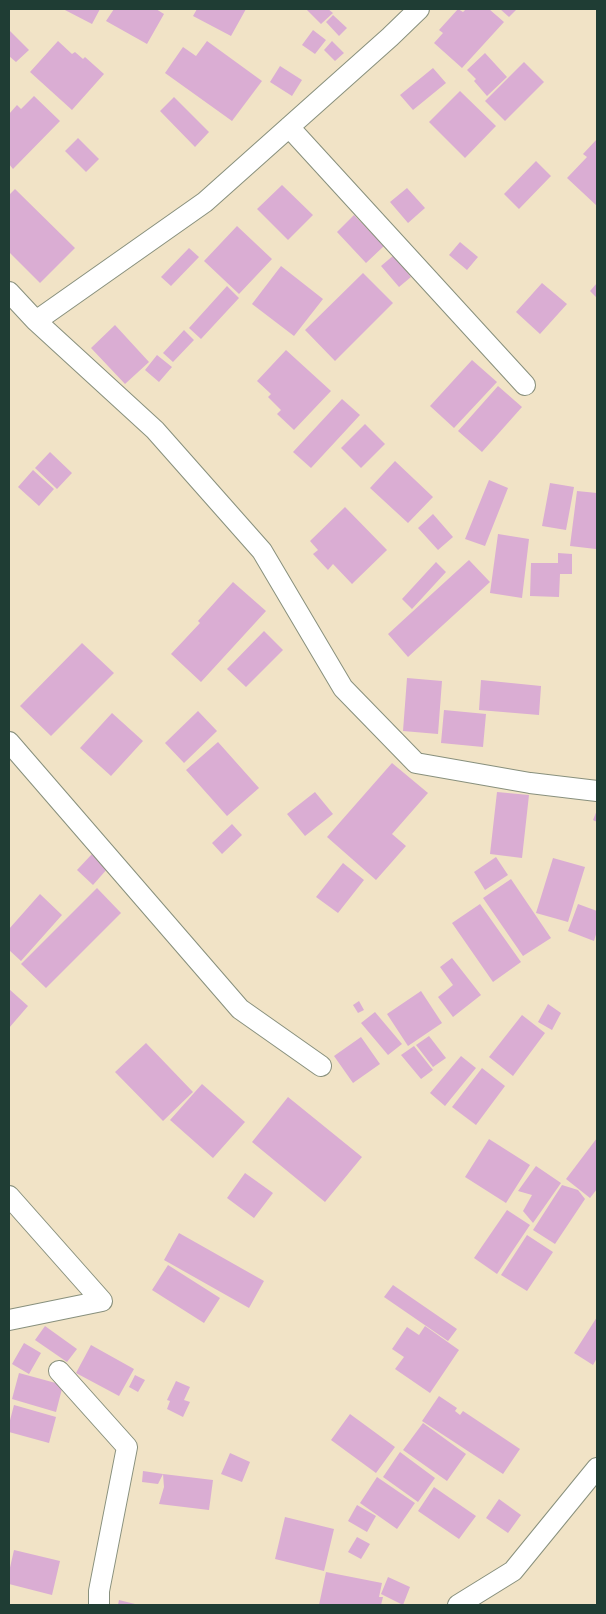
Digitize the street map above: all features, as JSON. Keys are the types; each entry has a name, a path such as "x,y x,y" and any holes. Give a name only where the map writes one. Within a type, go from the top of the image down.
{"street":[{"path":"36,322 205,202 419,9"},
{"path":"289,127 525,385"},
{"path":"9,292 36,322 154,430 262,551 343,688 416,763 530,783 597,791"},
{"path":"9,742 240,1009 321,1066"},
{"path":"9,1196 102,1301 9,1320"},
{"path":"58,1371 127,1447 99,1591 98,1605"},
{"path":"458,1605 513,1571 597,1468"}],"building":[{"path":"63,9 100,9 92,24"},
{"path":"114,9 156,9 164,14 147,44 106,21"},
{"path":"197,9 246,9 231,36 193,16"},
{"path":"306,9 328,9 333,13 321,24"},
{"path":"458,9 463,12 466,9 489,9 504,22 462,68 434,43 443,33 439,30"},
{"path":"500,9 517,9 509,17"},
{"path":"333,15 347,28 339,36 326,22"},
{"path":"9,30 29,50 16,62 9,56"},
{"path":"313,30 326,40 315,54 302,45"},
{"path":"58,41 72,54 75,52 83,59 85,57 104,74 72,110 30,72"},
{"path":"207,41 262,81 232,121 165,73 183,47 196,56"},
{"path":"332,41 344,53 335,61 324,50"},
{"path":"485,53 507,77 487,96 474,81 476,79 467,70"},
{"path":"524,62 544,82 505,121 485,101"},
{"path":"280,66 302,80 292,96 270,82"},
{"path":"433,68 446,83 413,110 400,95"},
{"path":"460,91 496,126 465,158 429,122"},
{"path":"34,96 60,121 13,169 9,164 9,114 17,105 21,109"},
{"path":"174,97 209,132 195,147 160,111"},
{"path":"78,138 99,159 86,172 65,151"},
{"path":"597,139 597,206 567,178 587,157 583,154"},
{"path":"536,161 551,176 519,209 504,194"},
{"path":"282,185 313,215 288,240 257,209"},
{"path":"407,188 425,208 408,223 390,202"},
{"path":"15,189 75,248 40,283 9,252 9,195"},
{"path":"354,215 384,246 366,263 337,232"},
{"path":"237,226 272,259 239,294 204,261"},
{"path":"460,242 478,257 467,270 449,255"},
{"path":"189,248 199,257 171,286 161,277"},
{"path":"394,255 411,277 399,287 381,266"},
{"path":"281,266 323,299 294,336 252,304"},
{"path":"363,273 393,303 335,361 305,330"},
{"path":"542,283 567,304 540,334 516,312"},
{"path":"597,283 597,298 590,291"},
{"path":"227,286 239,298 201,339 189,328"},
{"path":"115,325 149,362 125,384 91,348"},
{"path":"184,330 194,340 173,362 163,353"},
{"path":"286,350 331,391 294,430 277,414 281,410 268,397 271,394 257,381"},
{"path":"157,355 172,367 159,382 145,370"},
{"path":"472,360 497,382 454,428 430,406"},
{"path":"498,386 522,407 482,452 458,431"},
{"path":"342,399 360,415 311,468 293,452"},
{"path":"365,424 385,444 361,468 341,448"},
{"path":"50,452 72,473 57,489 35,468"},
{"path":"395,461 433,497 408,523 370,488"},
{"path":"33,470 54,489 39,506 18,487"},
{"path":"489,480 508,488 485,546 465,539"},
{"path":"550,483 574,487 566,530 542,526"},
{"path":"577,491 597,493 596,549 570,546"},
{"path":"345,507 387,550 352,584 333,564 328,570 313,554 318,550 310,541"},
{"path":"433,514 453,537 438,550 418,528"},
{"path":"498,534 529,539 522,598 490,593"},
{"path":"558,553 572,554 572,574 560,574 559,597 530,596 531,563 558,563"},
{"path":"469,560 490,582 408,657 388,634"},
{"path":"436,562 446,572 412,609 402,599"},
{"path":"233,582 266,611 201,682 171,654 200,623 198,621"},
{"path":"264,631 283,650 246,687 227,669"},
{"path":"82,643 114,673 51,736 20,706"},
{"path":"407,678 442,681 438,734 403,731"},
{"path":"481,680 541,686 539,715 479,710"},
{"path":"444,710 486,714 483,747 441,743"},
{"path":"198,711 217,731 184,763 165,743"},
{"path":"112,713 143,741 111,776 80,748"},
{"path":"218,742 259,788 227,816 186,770"},
{"path":"392,763 428,793 392,834 406,846 376,880 327,837"},
{"path":"315,792 333,814 305,836 287,814"},
{"path":"497,792 529,795 522,858 490,854"},
{"path":"597,810 597,822 593,820"},
{"path":"232,824 242,835 222,854 212,843"},
{"path":"92,854 108,868 93,885 77,870"},
{"path":"496,857 508,875 485,890 474,872"},
{"path":"553,858 585,867 568,922 536,913"},
{"path":"343,863 364,880 338,913 316,897"},
{"path":"511,879 551,938 523,956 483,898"},
{"path":"97,888 121,913 46,988 21,964"},
{"path":"40,894 62,915 21,961 9,950 9,929"},
{"path":"480,904 521,962 493,982 452,923"},
{"path":"578,904 597,911 597,931 594,941 568,931"},
{"path":"452,958 481,995 453,1017 438,997 453,985 440,967"},
{"path":"9,989 28,1006 9,1028"},
{"path":"421,991 442,1023 408,1046 387,1014"},
{"path":"359,1001 364,1010 358,1013 353,1005"},
{"path":"548,1004 561,1013 552,1030 538,1022"},
{"path":"375,1012 402,1044 388,1055 361,1023"},
{"path":"522,1015 545,1033 513,1076 489,1057"},
{"path":"429,1036 446,1058 433,1067 416,1045"},
{"path":"361,1037 380,1064 353,1083 334,1056"},
{"path":"146,1043 193,1092 163,1121 115,1072"},
{"path":"414,1046 433,1070 421,1079 401,1055"},
{"path":"461,1056 476,1068 445,1106 430,1093"},
{"path":"482,1068 505,1086 476,1125 452,1107"},
{"path":"202,1084 245,1122 213,1158 170,1120"},
{"path":"288,1097 362,1157 325,1202 252,1142"},
{"path":"597,1138 597,1189 590,1198 566,1179"},
{"path":"489,1139 530,1165 506,1203 465,1177"},
{"path":"536,1166 561,1183 533,1223 523,1211 532,1195 518,1191"},
{"path":"245,1173 273,1193 254,1218 227,1198"},
{"path":"562,1185 578,1190 585,1199 555,1244 533,1230"},
{"path":"507,1210 530,1225 497,1274 474,1258"},
{"path":"179,1233 264,1281 249,1308 164,1260"},
{"path":"527,1235 553,1252 527,1291 501,1275"},
{"path":"168,1265 220,1298 204,1323 152,1290"},
{"path":"393,1285 457,1329 448,1341 384,1297"},
{"path":"597,1317 597,1358 593,1365 574,1353"},
{"path":"45,1326 77,1349 67,1362 35,1340"},
{"path":"425,1326 459,1350 430,1393 395,1369 404,1357 392,1349 407,1327 419,1335"},
{"path":"24,1343 41,1353 29,1374 12,1364"},
{"path":"91,1345 134,1369 119,1396 76,1373"},
{"path":"19,1373 63,1385 56,1412 12,1399"},
{"path":"135,1375 145,1380 138,1392 129,1387"},
{"path":"176,1381 190,1387 184,1400 190,1402 183,1417 167,1409 170,1401 167,1400"},
{"path":"439,1396 457,1408 455,1411 460,1415 463,1411 520,1449 503,1474 422,1421"},
{"path":"14,1405 56,1417 49,1443 9,1432"},
{"path":"350,1414 395,1447 376,1473 331,1440"},
{"path":"423,1423 466,1454 447,1481 403,1450"},
{"path":"400,1452 435,1478 418,1502 383,1477"},
{"path":"230,1453 250,1462 242,1482 221,1474"},
{"path":"143,1471 163,1474 158,1484 142,1482"},
{"path":"163,1474 213,1480 209,1510 159,1504 164,1487"},
{"path":"377,1477 415,1503 397,1529 360,1503"},
{"path":"434,1487 476,1516 459,1539 418,1511"},
{"path":"499,1499 521,1515 508,1533 486,1518"},
{"path":"357,1505 376,1516 367,1532 348,1521"},
{"path":"285,1517 334,1529 324,1571 275,1559"},
{"path":"357,1537 370,1544 361,1559 348,1552"},
{"path":"14,1550 60,1561 52,1595 9,1584 9,1572"},
{"path":"326,1572 382,1583 379,1597 383,1597 381,1605 319,1605"},
{"path":"388,1577 410,1587 403,1605 381,1594"},
{"path":"119,1600 135,1604 135,1605 118,1605"}]}
